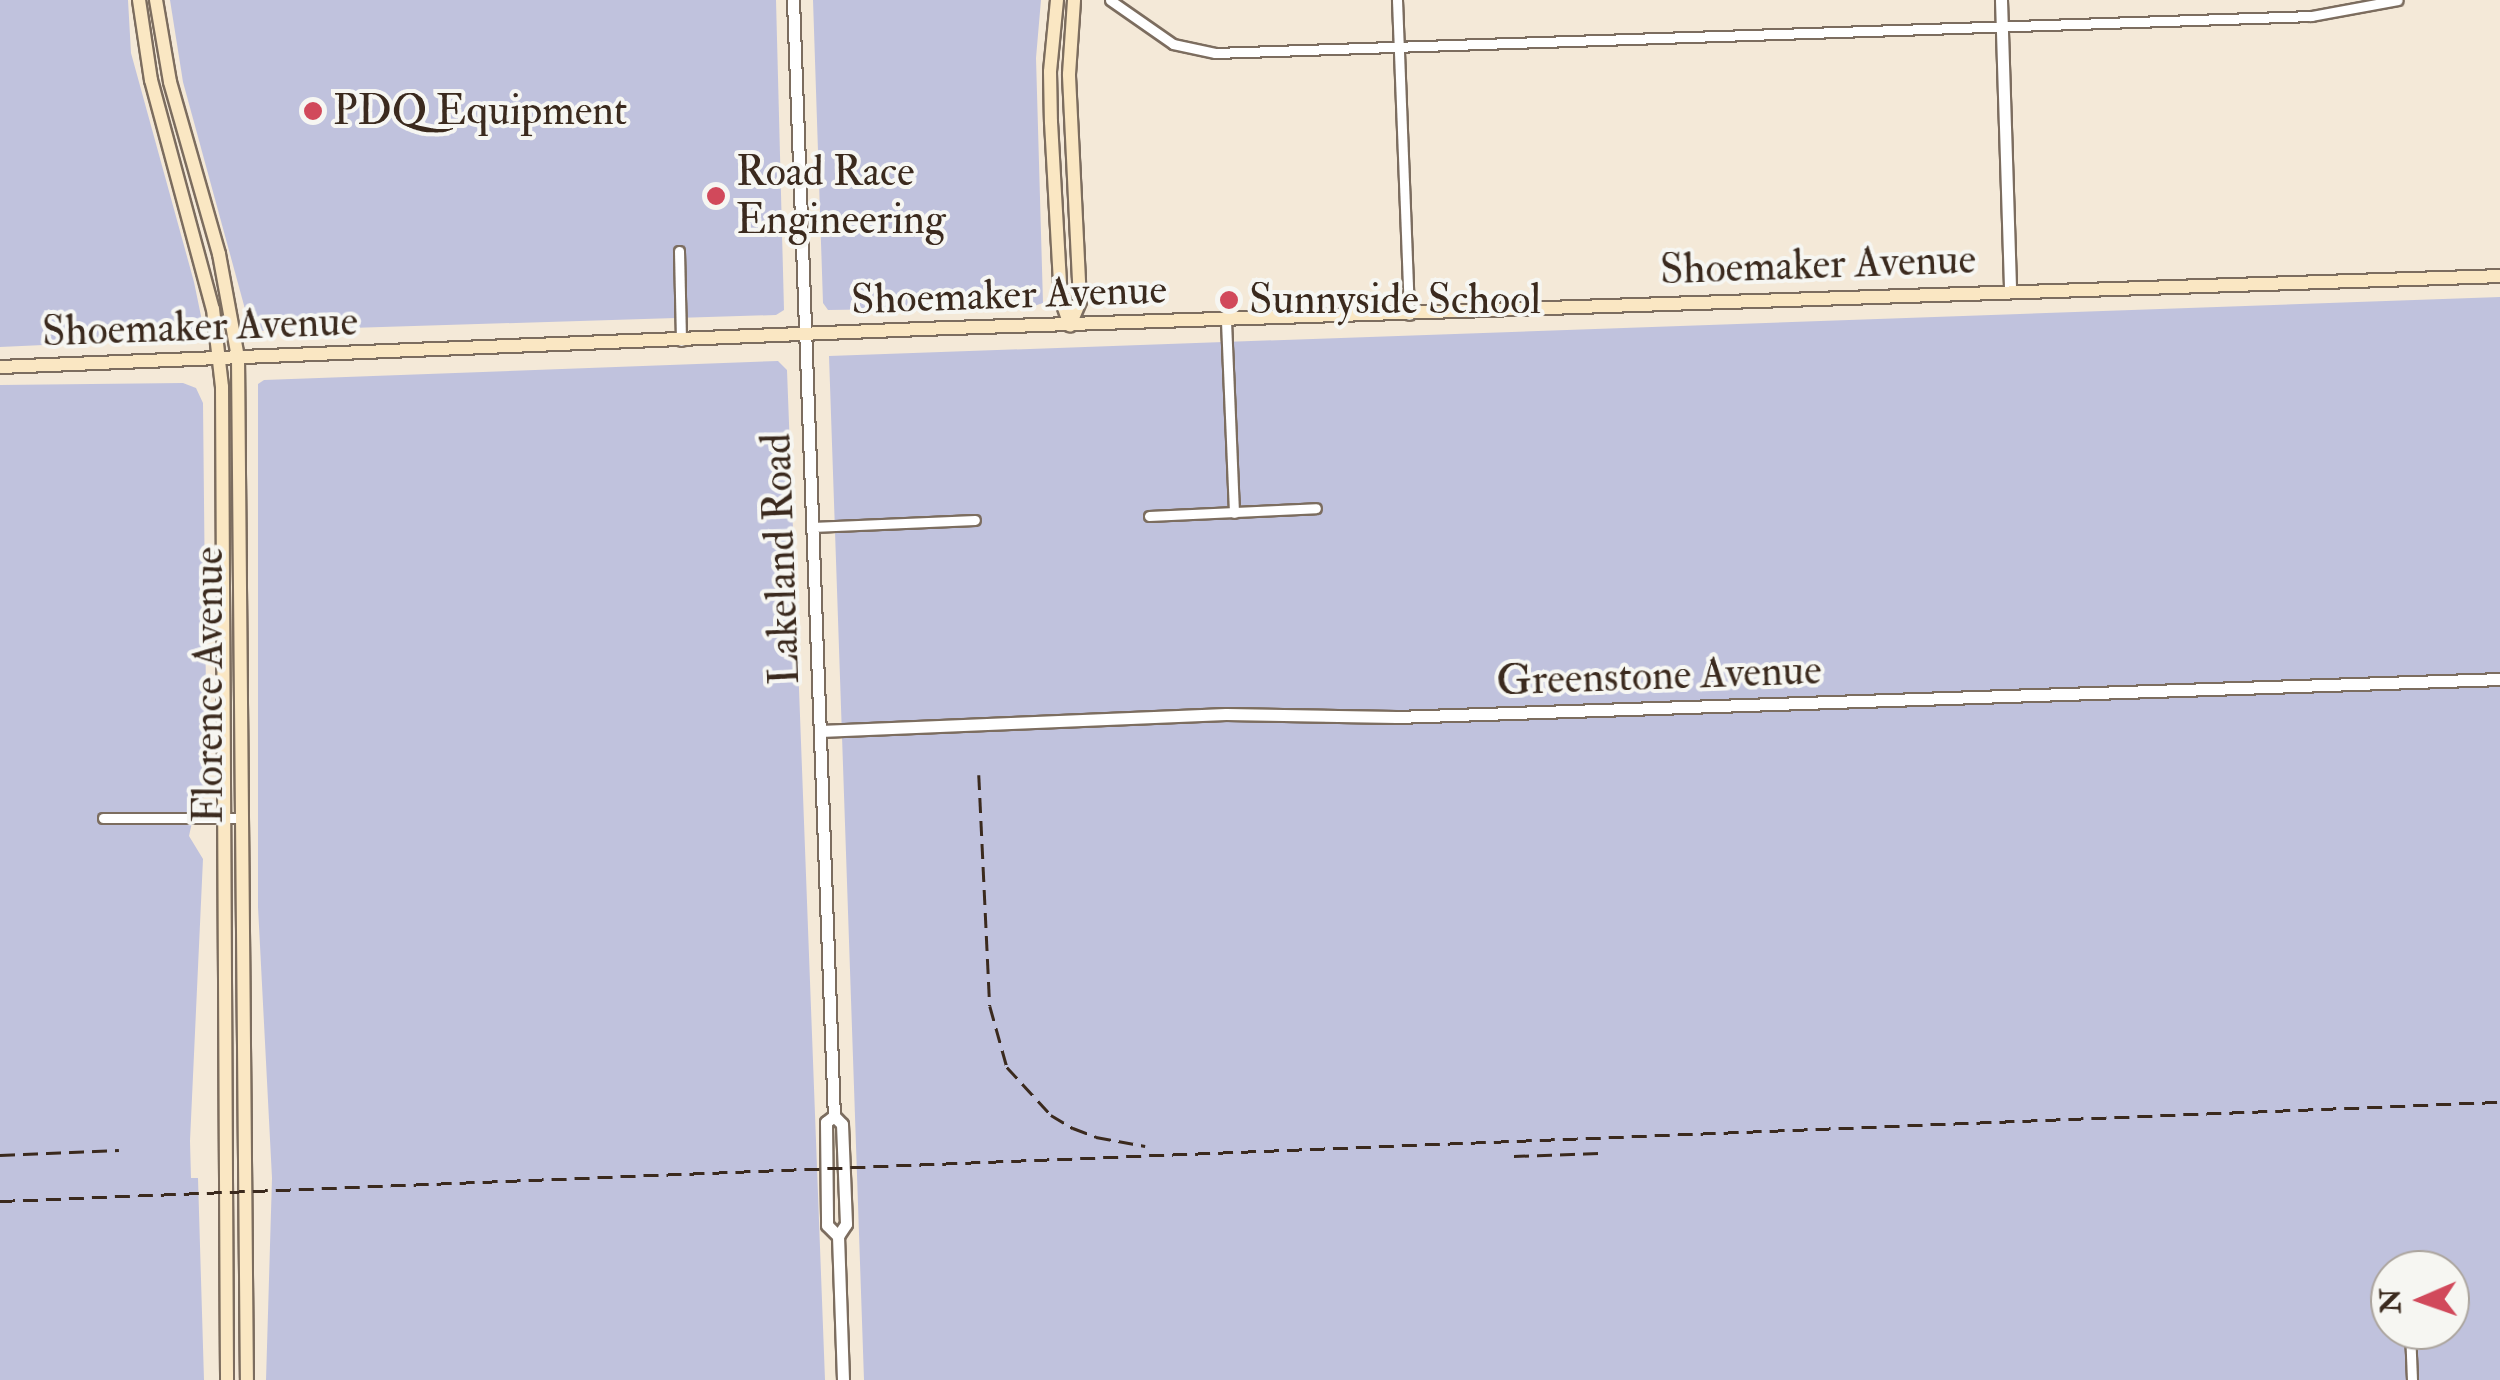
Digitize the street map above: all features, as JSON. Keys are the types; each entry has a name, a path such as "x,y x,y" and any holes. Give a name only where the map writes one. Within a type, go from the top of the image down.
{"main road":[{"name":"Florence Avenue","path":"139,0 151,80 202,258 219,359 224,549 227,1380"},
{"name":"Florence Avenue","path":"156,0 170,82 219,254 238,358 246,1380"},
{"path":"1057,0 1050,72 1051,122 1061,299 1070,325"},
{"path":"1070,325 1080,301 1070,123 1074,0"},
{"path":"1051,122 1070,123"},
{"name":"Shoemaker Avenue","path":"0,367 1070,325 2500,276"},
{"path":"224,549 241,548"}],"street":[{"name":"Lakeland Road","path":"793,0 834,1116 826,1122 828,1225 838,1236 842,1380"},
{"path":"1110,0 1160,37 1200,52 2312,16 2398,0"},
{"path":"1398,0 1409,315"},
{"path":"2001,0 2010,292"},
{"path":"679,251 681,341"},
{"path":"1226,322 1234,512"},
{"path":"1149,516 1316,508"},
{"path":"812,527 975,520"},
{"name":"Greenstone Avenue","path":"820,732 1226,714 1408,717 2500,679"},
{"path":"103,818 243,818"},
{"path":"2411,1350 2412,1380"}],"shaded area":[{"path":"0,0 128,0 131,53 201,316 201,335 196,338 0,347"},
{"path":"170,0 776,0 784,310 776,315 251,331 183,82"},
{"path":"813,0 1041,0 1036,58 1043,303 1031,307 828,310 823,303"},
{"path":"2500,297 2500,1380 864,1380 829,356"},
{"path":"778,361 787,370 825,1380 266,1380 272,1178 258,907 258,384 264,380"},
{"path":"183,383 196,388 203,403 207,794 196,804 189,836 203,859 190,1141 191,1178 198,1178 204,1380 0,1380 0,385"}],"railway":[{"path":"979,775 990,1006 1007,1067 1051,1115 1073,1128 1096,1137 1145,1146"},
{"path":"0,1201 2500,1102"},
{"path":"0,1155 119,1150"},
{"path":"1514,1156 1599,1153"}],"place":[{"name":"PDQ Equipment","path":"313,111"},
{"name":"Road Race Engineering","path":"716,196"},
{"name":"Sunnyside School","path":"1229,300"}]}
